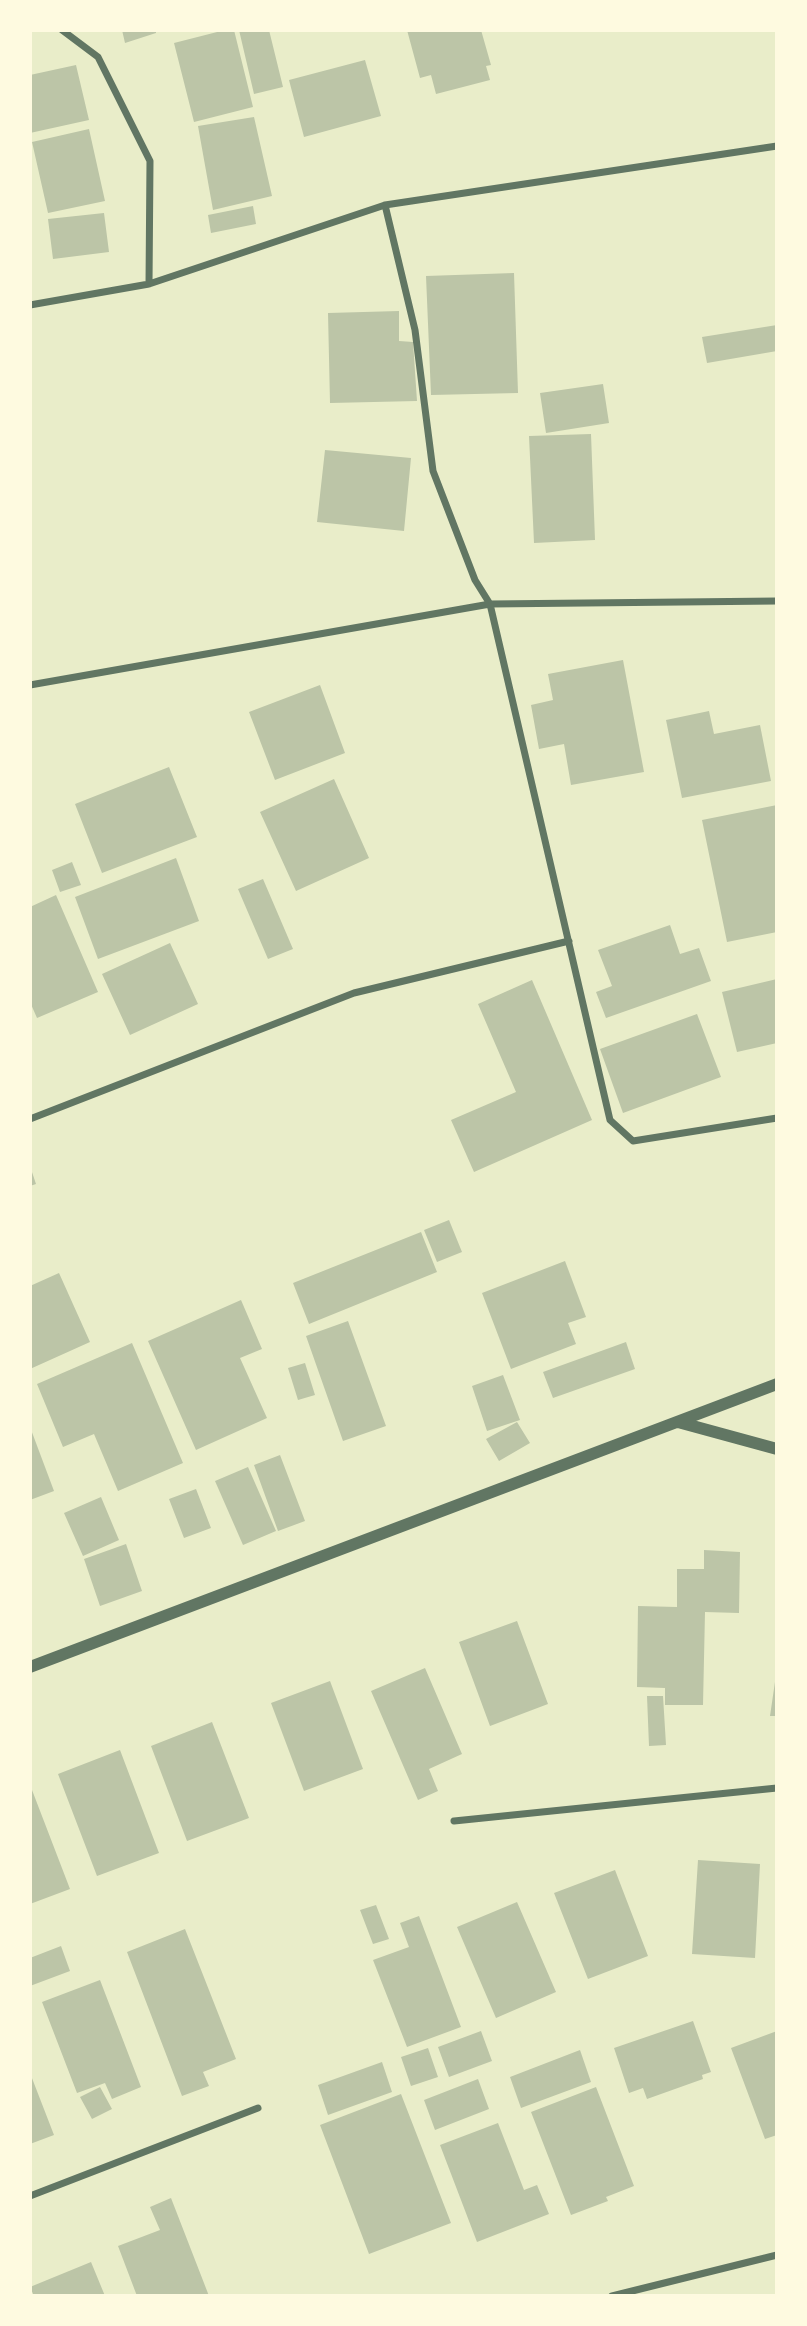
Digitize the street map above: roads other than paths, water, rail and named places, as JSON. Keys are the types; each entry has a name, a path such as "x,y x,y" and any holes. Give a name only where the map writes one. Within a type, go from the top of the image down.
{"street":[{"path":"62,30 99,57 150,162 149,284"},
{"path":"30,305 149,284 385,205 777,146"},
{"path":"385,205 415,330 433,471 475,580 490,604 610,1121 633,1141 777,1118"},
{"path":"30,685 490,604 777,601"},
{"path":"30,1119 354,993 569,941"},
{"path":"30,1667 777,1384"},
{"path":"678,1422 777,1449"},
{"path":"454,1821 777,1788"},
{"path":"30,2196 258,2108"},
{"path":"612,2296 777,2255"}]}
